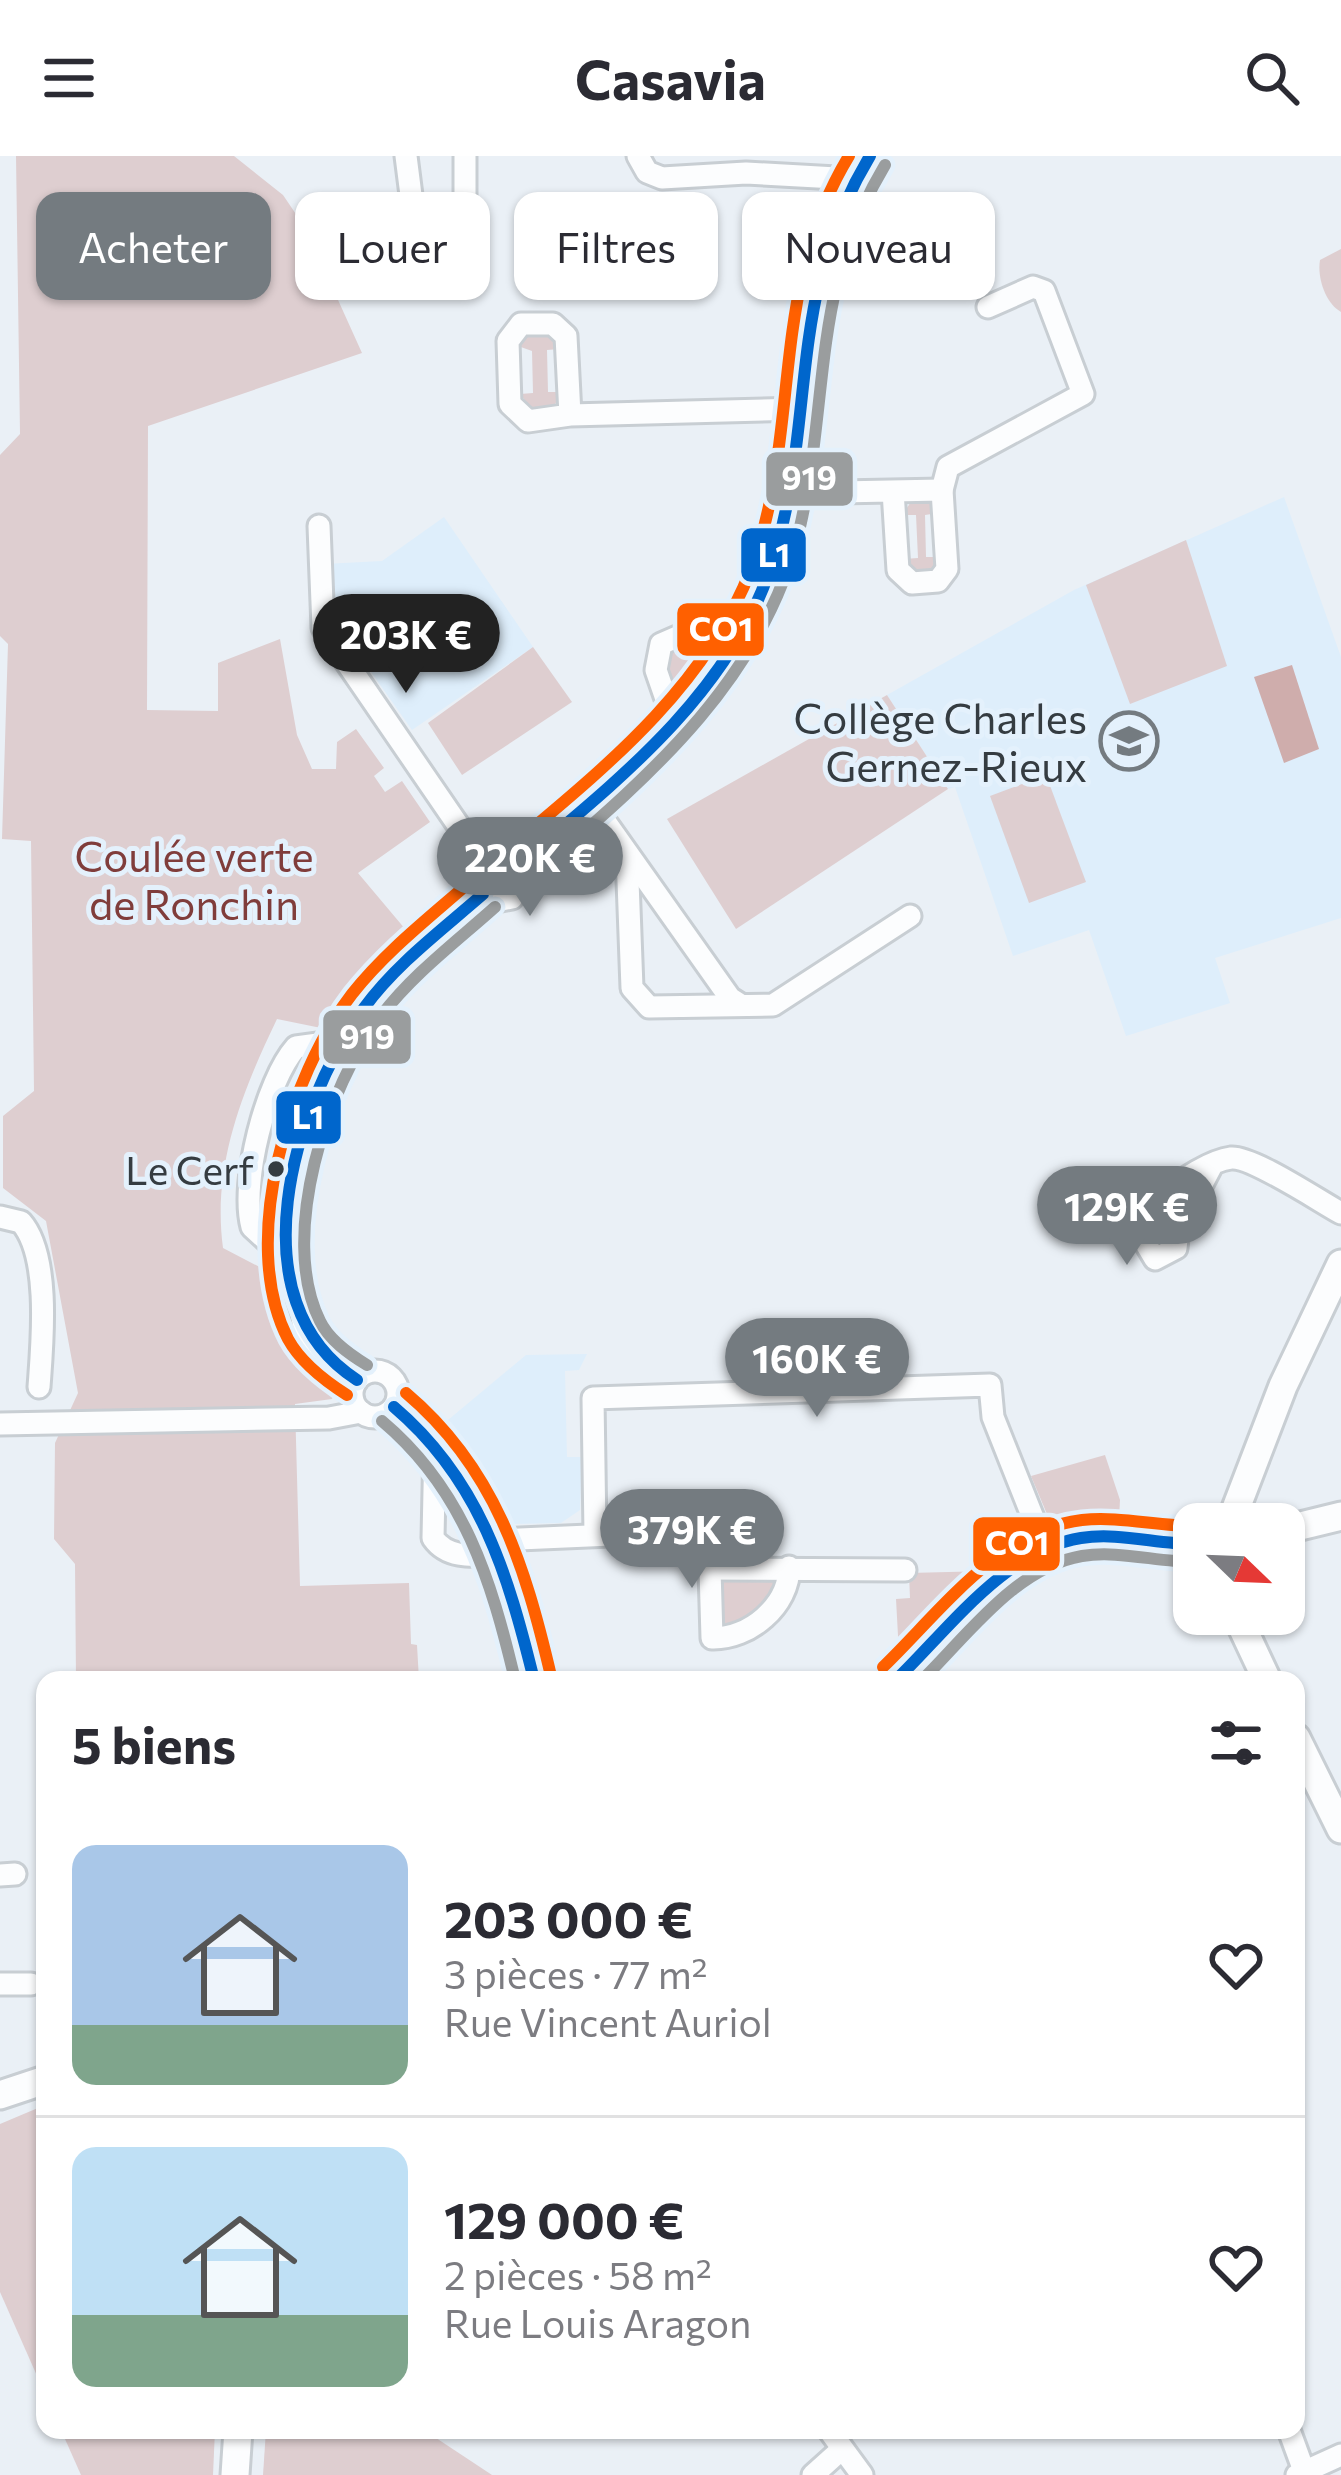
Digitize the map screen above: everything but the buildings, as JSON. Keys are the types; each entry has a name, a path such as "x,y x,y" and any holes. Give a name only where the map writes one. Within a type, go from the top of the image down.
{"street":[{"path":"406,156 412,203 423,212 444,213 464,201 465,156"},
{"path":"638,156 647,172 662,178 745,165 854,178"},
{"path":"514,868 674,722 734,643 767,576 788,494 822,256 854,178 870,156"},
{"path":"893,491 898,570 912,583 938,581 947,569 942,490 948,467 1083,394 1051,286 1033,287 988,307"},
{"path":"570,415 566,336 553,324 521,324 508,341 510,404 528,421 570,415 801,409"},
{"path":"788,494 942,490"},
{"path":"319,526 322,628 486,866"},
{"path":"674,722 656,670 661,644 676,638 734,643"},
{"path":"590,800 730,998 741,1005"},
{"path":"627,854 637,999 663,1009 773,1005 910,916"},
{"path":"502,862 514,868 520,883 512,898 496,902 483,894 479,878 486,866 502,862"},
{"path":"357,1380 336,1366 304,1330 288,1260 252,1227 250,1187 262,1122 292,1051 303,1043 340,1041 397,971 483,894"},
{"path":"1211,1168 1239,1159 1341,1213"},
{"path":"0,1217 21,1222 32,1238 42,1298 39,1387"},
{"path":"1238,1503 1283,1386 1341,1264"},
{"path":"0,1424 328,1418 361,1412 379,1417 394,1407 397,1388 388,1376 370,1372 357,1380 352,1397 361,1412"},
{"path":"595,1534 593,1398 991,1385 993,1417 1045,1548"},
{"path":"394,1407 435,1443 468,1486 500,1547 532,1671"},
{"path":"435,1443 433,1538 456,1554 595,1534 686,1533 702,1545 710,1568 712,1639 735,1639 781,1601 788,1589 789,1567"},
{"path":"1305,1525 1341,1516"},
{"path":"906,1671 1016,1568 1045,1548 1098,1537 1173,1542"},
{"path":"710,1568 905,1570"},
{"path":"1246,1635 1263,1671"},
{"path":"1305,1756 1341,1829"},
{"path":"0,1984 31,1984"},
{"path":"0,2095 36,2083"},
{"path":"235,2475 237,2439"},
{"path":"813,2475 836,2439 862,2475"},
{"path":"1291,2439 1300,2473 1341,2455"}],"shaded area":[{"name":"Collège Charles Gernez-Rieux","path":"1284,497 1341,657 1341,918 1215,958 1230,1003 1126,1036 1089,930 1013,956 955,787 948,789 887,695 1074,590"},
{"path":"444,517 533,647 412,730 323,604 324,564 382,561"},
{"path":"1292,665 1319,749 1284,763 1254,677"},
{"path":"587,1354 579,1370 565,1371 567,1457 582,1457 580,1510 561,1523 512,1524 442,1425 526,1355"}],"green space":[{"name":"Coulée verte de Ronchin","path":"16,156 234,156 283,195 295,213 295,300 338,300 362,353 148,426 147,710 218,711 218,663 280,639 297,735 312,769 336,769 337,742 356,729 384,768 374,776 385,792 402,781 430,822 358,873 411,936 381,961 326,1029 277,1019 233,1130 221,1218 223,1248 273,1274 279,1308 292,1338 335,1390 332,1399 295,1404 300,1586 409,1583 411,1644 417,1645 418,1671 76,1671 75,1564 54,1539 55,1443 78,1393 46,1221 3,1188 3,1116 34,1091 31,841 2,839 8,644 0,636 0,455 20,434"},
{"path":"1341,249 1341,312 1327,296 1319,267 1320,260"},
{"path":"542,330 560,349 547,350 548,392 561,392 552,411 536,414 520,394 533,393 532,351 518,346 529,332"},
{"path":"913,499 929,500 938,513 925,515 926,557 940,557 936,571 911,574 904,559 918,558 916,515 902,515"},
{"path":"1186,540 1227,666 1130,704 1086,585"},
{"path":"685,645 699,651 705,665 699,679 685,685 671,679 665,665 671,651"},
{"path":"533,647 572,702 462,775 428,723"},
{"path":"887,695 948,789 736,929 667,819"},
{"path":"1046,775 1086,882 1029,903 990,796"},
{"path":"1105,1455 1120,1500 1119,1518 1052,1526 1031,1476"},
{"path":"988,1571 899,1654 896,1599 910,1598 909,1573"},
{"path":"770,1575 780,1591 743,1622 726,1624 719,1616 723,1580"},
{"path":"36,2109 36,2374 0,2292 0,2124"},
{"path":"65,2439 215,2439 213,2475 81,2475"},
{"path":"265,2439 438,2439 492,2475 263,2475"}],"transit line":[{"name":"CO1","path":"502,854 645,726 706,653 731,613 767,517 807,257 824,206 849,156"},
{"name":"L1","path":"514,868 662,736 725,660 750,617 784,518 813,312 825,261 843,209 870,156"},
{"name":"919","path":"526,882 613,806 693,726 758,634 783,583 800,527 833,299 861,210 885,165"},
{"name":"CO1","path":"347,1395 300,1356 288,1339 274,1300 268,1256 278,1161 308,1069 352,994 394,949 471,881"},
{"name":"L1","path":"357,1380 319,1345 296,1302 286,1253 288,1201 298,1148 338,1049 364,1008 405,962 483,894"},
{"name":"919","path":"367,1365 329,1334 308,1287 304,1248 314,1163 343,1081 381,1016 421,972 495,907"},
{"name":"CO1","path":"406,1393 437,1422 484,1486 517,1557 550,1671"},
{"name":"L1","path":"394,1407 448,1466 487,1531 532,1671"},
{"name":"919","path":"382,1421 434,1476 454,1507 484,1572 513,1671"},
{"name":"CO1","path":"883,1667 973,1577 1024,1539 1082,1520 1173,1524"},
{"name":"L1","path":"905,1671 1003,1575 1053,1545 1095,1537 1173,1542"},
{"name":"919","path":"931,1671 1014,1588 1058,1563 1109,1554 1173,1560"}],"place":[{"name":"Collège Charles Gernez-Rieux","path":"1129,741"},
{"name":"Le Cerf","path":"276,1169"}]}
